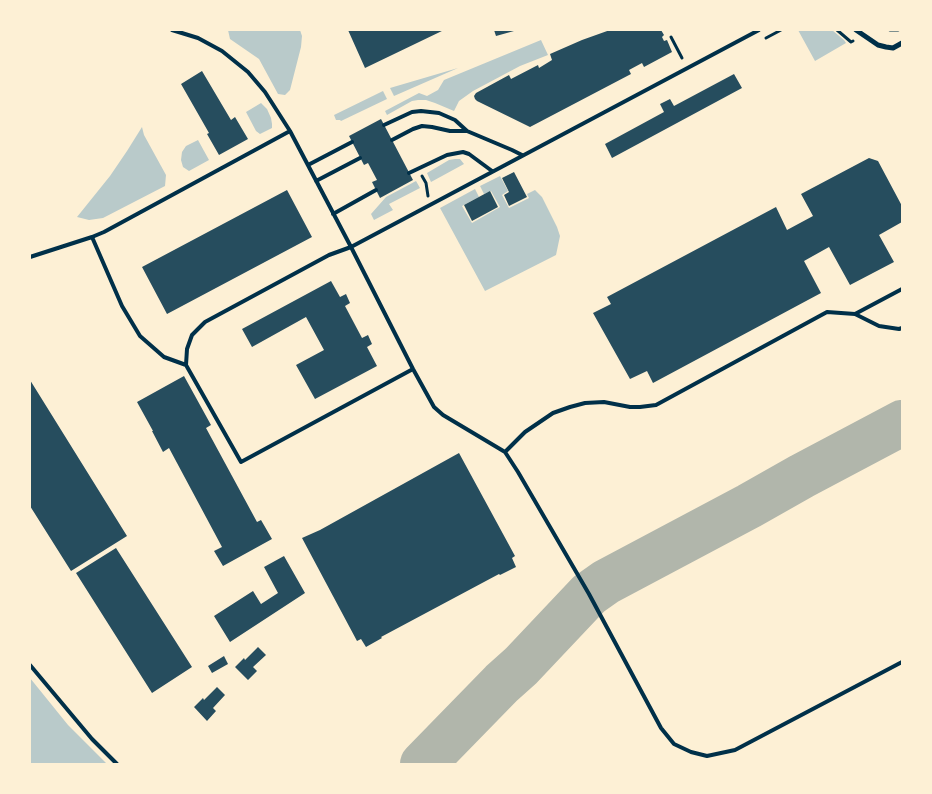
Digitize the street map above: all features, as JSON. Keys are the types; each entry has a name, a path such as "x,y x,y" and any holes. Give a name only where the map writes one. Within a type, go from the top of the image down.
{"street":[{"path":"856,30 878,45 886,48 893,48 902,43"}],"lane":[{"path":"172,30 198,38 222,51 248,72 266,92 290,131 434,407 443,415 505,452 589,594 661,728 674,744 691,752 707,756 735,750 902,662"},
{"path":"413,369 241,462 186,365 192,335 205,322 328,255 351,247 759,30"},
{"path":"384,125 412,112 439,113 455,120 467,131 522,155"},
{"path":"392,140 422,126 432,126 450,131 467,131"},
{"path":"30,257 92,237 112,228 290,131"},
{"path":"308,165 352,142"},
{"path":"409,173 447,155 463,152 492,171"},
{"path":"316,181 360,158"},
{"path":"333,214 376,190"},
{"path":"92,237 122,306 140,336 164,357 186,365"},
{"path":"855,314 902,289"},
{"path":"505,452 525,432 562,410 585,403 604,402 630,407 656,405 827,312 855,314 879,326 902,328"},
{"path":"30,665 92,739 117,764"}],"path":[{"path":"890,30 898,30"},
{"path":"671,37 682,58"},
{"path":"418,169 426,183 427,195 432,203"}],"shaded area":[{"path":"228,30 300,30 302,36 301,47 290,90 285,95 278,94 259,59 230,39"},
{"path":"798,30 832,30 846,43 815,61"},
{"path":"541,40 548,55 520,66 473,91 459,101 454,111 426,100 418,100 412,101 387,115 385,111 419,93 427,96 438,90 444,80"},
{"path":"458,68 394,96 390,88"},
{"path":"383,91 387,99 341,121 336,120 334,115"},
{"path":"261,103 267,109 271,118 272,128 260,134 256,131 246,112"},
{"path":"142,127 144,135 166,175 165,186 103,218 89,220 77,217 110,176"},
{"path":"198,140 209,160 189,171 183,167 181,160 182,152 186,146"},
{"path":"460,159 464,164 431,182 427,173 449,160"},
{"path":"500,176 508,191 502,195 509,208 529,198 527,194 535,190 542,197 560,236 556,255 485,291 440,208 475,189 479,197 462,206 472,223 500,207 491,191 484,194 480,186"},
{"path":"416,181 420,188 389,204 393,210 374,220 371,214 386,197"},
{"path":"30,678 68,725 107,764 30,764"}],"building":[{"path":"348,30 444,30 365,68"},
{"path":"494,30 514,30 514,31 496,36"},
{"path":"610,30 661,30 664,35 662,37 664,41 667,40 672,52 644,67 642,63 629,70 631,74 530,127 475,99 476,93 509,75 511,79 538,65 539,68 552,60 550,54"},
{"path":"202,71 231,120 235,117 248,139 219,155 207,134 209,133 181,84"},
{"path":"734,74 742,88 612,158 605,144 664,112 660,104 670,99 674,106"},
{"path":"381,119 413,180 380,198 372,182 377,180 368,163 364,165 349,136"},
{"path":"869,158 878,161 902,206 902,222 879,235 894,262 850,285 829,247 804,261 821,293 653,383 647,371 630,379 593,313 611,304 607,297 776,207 787,230 813,216 801,194"},
{"path":"514,172 527,197 509,206 504,195 509,192 502,178"},
{"path":"287,190 312,237 167,314 142,267"},
{"path":"490,191 498,207 472,221 464,205"},
{"path":"331,281 340,297 346,294 350,303 345,306 362,338 368,335 372,344 367,347 377,366 315,399 296,365 324,350 306,317 252,347 242,329"},
{"path":"184,376 211,425 206,428 257,522 261,520 272,539 223,566 214,551 222,547 169,448 163,452 137,402"},
{"path":"30,380 127,536 71,571 30,506"},
{"path":"459,453 515,556 512,558 516,567 499,574 381,637 366,647 361,639 357,641 302,538 320,530"},
{"path":"116,548 192,667 152,693 76,573"},
{"path":"284,556 305,593 230,642 214,616 253,591 261,604 278,593 264,567"},
{"path":"258,647 266,655 253,667 257,671 248,680 235,667"},
{"path":"224,656 228,664 212,673 208,666"},
{"path":"217,687 225,695 213,708 216,711 207,721 194,707"}],"taxiway":[{"path":"423,764 521,666 589,594 606,582 902,423"}]}
